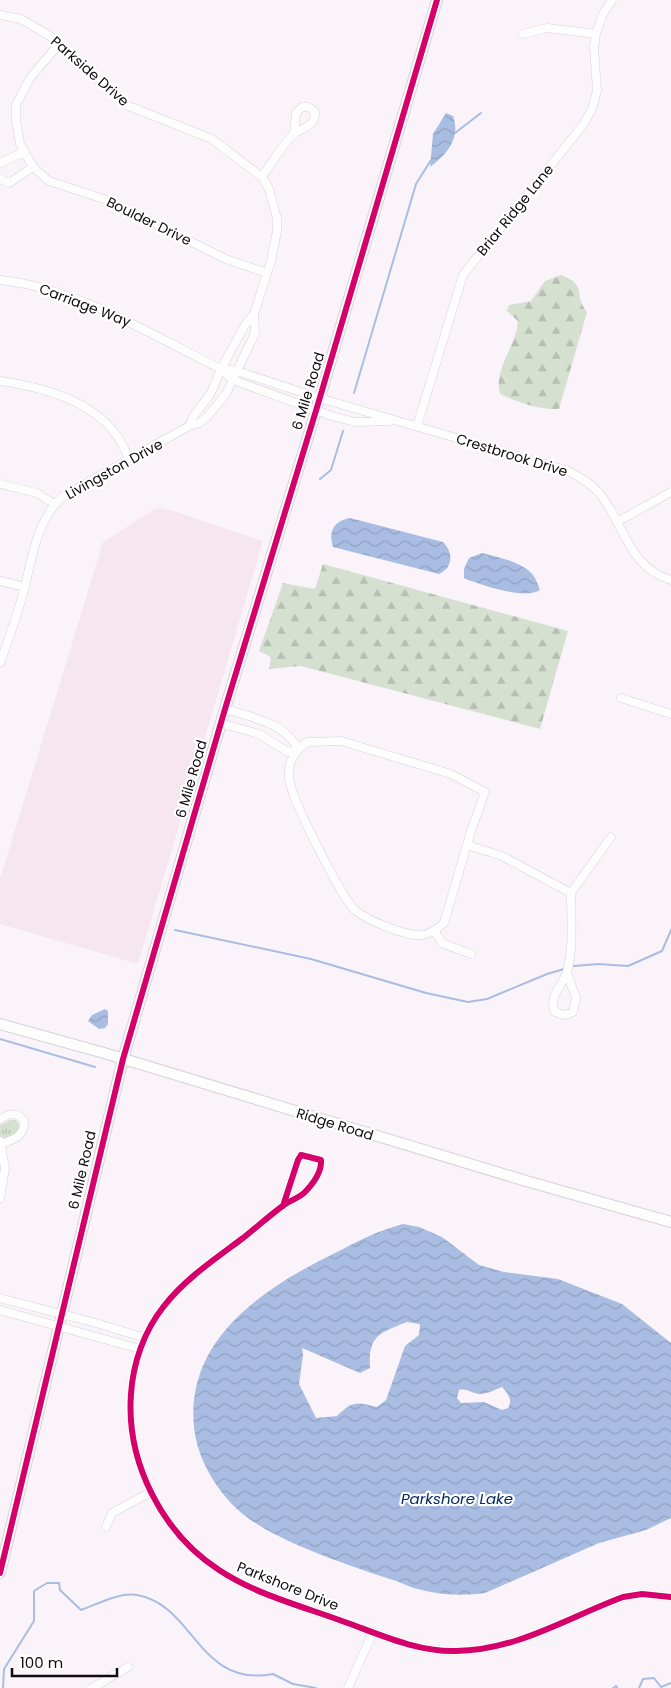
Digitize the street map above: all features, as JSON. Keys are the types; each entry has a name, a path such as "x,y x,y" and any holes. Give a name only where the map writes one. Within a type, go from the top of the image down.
{"street":[{"name":"6 Mile Road","path":"0,1573 60,1315 123,1059 220,724 316,411 437,0"},
{"name":"Briar Ridge Lane","path":"417,426 456,291 463,275 583,125 592,110 598,79 594,56 596,34 603,14 612,0"},
{"name":"Parkside Drive","path":"0,15 21,19 37,27 59,44 126,105 212,139 262,177 273,198 277,219 275,244 254,314 255,333 233,380"},
{"path":"524,34 547,28 596,34"},
{"name":"Boulder Drive","path":"59,44 22,90 16,105 18,134 24,152 33,167 49,181 104,199 226,259 267,273"},
{"path":"262,177 294,134"},
{"path":"0,162 24,152"},
{"path":"0,179 9,182 33,167"},
{"name":"Carriage Way","path":"0,280 49,289 117,314 221,369 233,380 316,411"},
{"name":"Parkside Drive","path":"221,369 245,325 254,314"},
{"name":"Carriage Way","path":"221,369 237,371 319,398"},
{"name":"Livingston Drive","path":"189,426 193,417 211,393 221,369"},
{"name":"Livingston Drive","path":"0,662 25,587 37,538 54,504 65,495 189,426 199,423 207,417 226,394 233,380"},
{"path":"0,381 46,390 87,407 116,434 129,461"},
{"name":"Crestbrook Drive","path":"319,398 566,470 593,486 603,498 627,543 642,564 671,580"},
{"name":"Crestbrook Drive","path":"316,411 355,422 394,420"},
{"path":"0,484 37,493 54,504"},
{"path":"617,522 671,492"},
{"path":"0,581 25,587"},
{"path":"621,698 671,714"},
{"path":"225,709 265,722 294,740 298,750"},
{"path":"220,724 258,734 288,752 298,750"},
{"path":"341,741 451,774 485,792 467,845 444,923 434,932 420,936 371,922 353,909 309,828 289,781 290,760 306,742 341,741"},
{"path":"567,973 576,1003 574,1012 565,1015 555,1012 553,1001 567,973 571,936 571,893 611,837"},
{"path":"467,845 502,856 571,893"},
{"path":"434,932 442,943 471,954"},
{"name":"Ridge Road","path":"0,1024 123,1059 526,1182 671,1222"},
{"path":"0,1119 9,1114 16,1114 24,1121 24,1130 20,1135 1,1142 4,1168 0,1198"},
{"name":"Parkshore Drive","path":"283,1206 301,1156 321,1160 320,1172 303,1194 283,1206 181,1287 160,1311 140,1349 133,1378 131,1409 140,1462 151,1492 166,1518 183,1539 219,1570 250,1586 372,1632 427,1649 455,1652 475,1650 511,1642 623,1597 642,1594 671,1597"},
{"path":"0,1298 145,1338"},
{"path":"0,1310 43,1320 58,1327 140,1349"},
{"path":"106,1527 112,1513 151,1492"},
{"path":"348,1688 372,1632"},
{"path":"92,1688 128,1667"}],"shaded area":[{"path":"156,508 171,510 263,541 138,964 0,924 0,879 103,542"}],"green space":[{"path":"561,275 570,279 578,287 581,300 587,312 559,409 552,409 528,405 506,397 500,394 499,384 502,366 517,330 518,321 507,311 509,305 531,301 545,281"},
{"path":"323,564 568,631 540,729 301,666 269,669 271,659 259,651 283,583 315,589"},
{"path":"10,1120 16,1120 21,1127 17,1136 3,1140 0,1138 0,1125"}],"water":[{"path":"446,113 453,116 455,124 454,138 447,151 430,167 433,134"},
{"path":"350,518 443,542 449,550 449,563 444,571 439,574 333,547 331,536 336,524"},
{"path":"482,553 509,561 529,570 540,590 533,593 514,592 491,588 464,578 464,569 469,558"},
{"path":"105,1009 108,1011 108,1024 105,1028 99,1029 88,1021 92,1015"},
{"name":"Parkshore Lake","path":"403,1224 419,1227 442,1237 479,1265 504,1272 558,1279 622,1304 671,1343 671,1518 646,1530 599,1543 485,1593 464,1595 441,1594 408,1586 314,1552 270,1532 252,1521 229,1501 208,1472 199,1450 194,1427 195,1395 203,1366 217,1341 236,1318 284,1281 353,1244","holes":["407,1322 420,1324 419,1335 405,1346 386,1400 377,1407 359,1403 347,1407 337,1416 316,1418 299,1384 303,1355 302,1348 360,1373 370,1368 371,1349 377,1337 389,1329","502,1387 510,1400 508,1408 502,1410 484,1402 461,1403 457,1398 459,1390 482,1394"]}],"waterway":[{"path":"455,133 481,113"},
{"path":"354,393 416,184 431,160"},
{"path":"320,479 331,470 343,431"},
{"path":"175,930 311,959 426,993 468,1002 487,999 547,974 564,969"},
{"path":"574,966 598,964 628,966 662,951 671,930"},
{"path":"0,1039 95,1067"},
{"path":"3,1688 4,1669 34,1621 34,1591 47,1583 59,1583 60,1590 81,1610 123,1595 137,1595 156,1602 172,1614 212,1658 228,1669 248,1675 273,1674 293,1684 316,1688"},
{"path":"639,1688 643,1679 654,1678 661,1687 671,1683"},
{"path":"613,1688 616,1686 617,1688"}],"cycle path":[{"path":"0,1573 123,1059 225,709 318,404 437,0"},
{"path":"283,1206 298,1160 301,1155 321,1160 321,1165 314,1182 304,1193 284,1205 279,1209 243,1238 191,1278 172,1296 151,1326 137,1359 131,1394 131,1420 135,1445 142,1470 152,1494 180,1536 199,1555 219,1570 263,1593 398,1641 441,1651 478,1650 521,1639 623,1597 642,1594 671,1597"}]}
